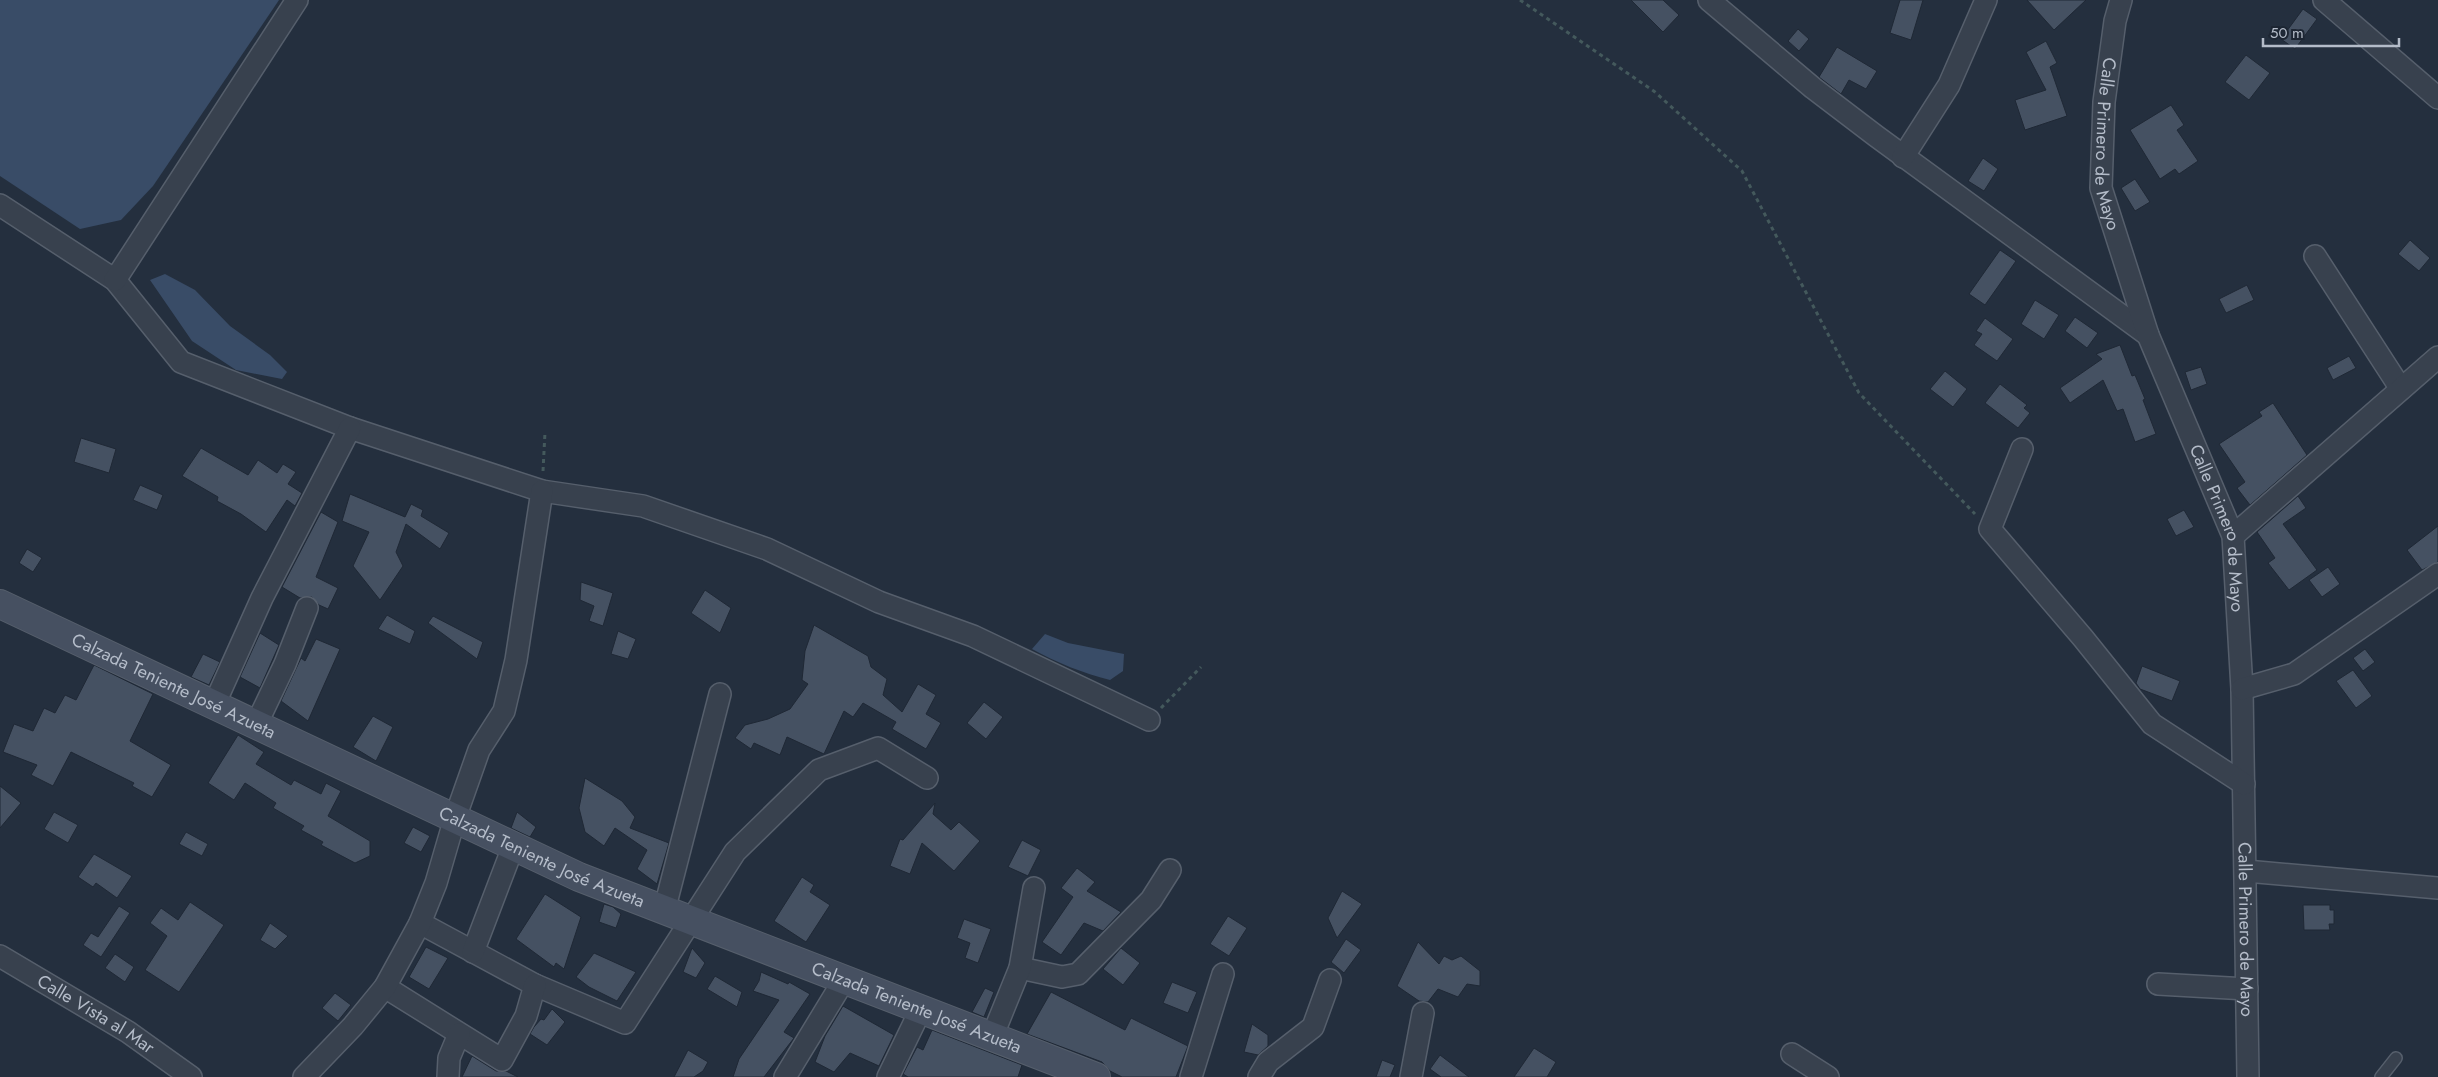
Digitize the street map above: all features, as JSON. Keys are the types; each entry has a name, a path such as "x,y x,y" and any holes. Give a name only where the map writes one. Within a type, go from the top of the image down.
{"main road":[{"name":"Calzada Teniente José Azueta","path":"0,604 578,877 992,1037 1055,1068 1096,1077"}],"street":[{"path":"115,280 297,0"},
{"path":"1904,157 1949,85 1986,0"},
{"name":"Calle Primero de Mayo","path":"2121,0 2115,21 2104,102 2101,188 2148,336 2233,536 2242,689 2248,1077"},
{"path":"2324,0 2438,98"},
{"path":"1713,1 1813,88 2148,336"},
{"path":"0,205 115,280 181,362 350,428 542,491 643,506 767,549 879,602 972,636 1149,720"},
{"path":"2314,256 2401,389"},
{"path":"2233,536 2438,357"},
{"path":"214,705 262,598 350,428"},
{"path":"2022,449 1990,529 2083,638 2152,724 2244,784"},
{"path":"304,1077 354,1026 385,987 420,923 436,883 455,818 479,750 504,711 516,660 542,491"},
{"path":"2242,689 2294,674 2438,574"},
{"path":"256,725 285,664 307,608"},
{"path":"664,911 720,694"},
{"path":"420,923 535,985 625,1023 693,921 735,852 819,770 878,748 927,778"},
{"path":"473,952 513,847"},
{"path":"1020,968 1062,977 1078,974 1151,900 1170,870"},
{"path":"2246,871 2438,888"},
{"path":"992,1037 1020,968 1034,888"},
{"name":"Calle Vista al Mar","path":"0,956 128,1032 191,1077"},
{"path":"1191,1077 1223,974"},
{"path":"785,1077 844,980"},
{"path":"1259,1077 1268,1062 1313,1027 1330,980"},
{"path":"2158,984 2247,989"},
{"path":"385,987 502,1060 526,1016 535,985"},
{"path":"888,1077 921,1009"},
{"path":"1411,1077 1424,1013"},
{"path":"448,1077 449,1058 459,1034"},
{"path":"1792,1054 1828,1077"}],"lane":[{"path":"2381,1077 2396,1058"}],"path":[{"path":"1520,0 1655,92 1742,171 1859,392 1990,529"},
{"path":"542,491 545,432"},
{"path":"1149,720 1201,667"}],"water":[{"path":"0,0 279,0 153,186 121,220 80,229 0,176"},
{"path":"165,274 195,290 230,326 270,355 287,372 282,379 236,370 192,341 150,280"},
{"path":"1045,634 1068,643 1124,654 1123,671 1110,680 1051,659 1032,649"}],"building":[{"path":"1631,0 1663,0 1679,15 1663,32"},
{"path":"1900,0 1923,0 1911,40 1890,33"},
{"path":"2027,0 2086,0 2054,30"},
{"path":"2303,9 2317,19 2295,49 2281,39"},
{"path":"1798,29 1809,39 1799,51 1788,41"},
{"path":"2046,41 2057,63 2050,67 2067,116 2025,130 2015,100 2046,90 2026,52"},
{"path":"1837,47 1877,71 1866,89 1849,80 1841,94 1819,77"},
{"path":"2246,55 2270,73 2249,100 2225,82"},
{"path":"2171,105 2184,125 2177,130 2198,161 2179,174 2175,169 2160,179 2130,130"},
{"path":"1983,158 1998,169 1984,191 1968,181"},
{"path":"2135,179 2150,202 2135,211 2121,188"},
{"path":"2410,240 2430,258 2419,271 2398,254"},
{"path":"2000,250 2016,261 1985,305 1969,294"},
{"path":"2247,285 2254,300 2226,313 2219,299"},
{"path":"2035,300 2059,315 2044,339 2021,324"},
{"path":"2075,317 2098,333 2087,348 2065,331"},
{"path":"1985,318 2013,339 1997,361 1974,345 1982,334 1976,331"},
{"path":"2120,345 2132,376 2135,375 2145,399 2143,400 2156,434 2135,442 2123,409 2117,411 2103,380 2070,403 2060,388 2102,359 2096,354"},
{"path":"2349,356 2356,368 2333,380 2327,368"},
{"path":"2201,367 2207,384 2191,390 2185,372"},
{"path":"1945,371 1967,389 1953,407 1930,389"},
{"path":"2000,384 2027,405 2024,408 2030,413 2018,428 1985,403"},
{"path":"2273,403 2307,455 2250,505 2237,488 2245,482 2219,444 2262,416 2259,412"},
{"path":"81,438 116,449 109,473 74,462"},
{"path":"201,448 248,475 258,460 277,473 283,464 296,472 288,484 302,493 295,506 287,500 266,532 241,514 217,501 218,497 182,476"},
{"path":"140,485 163,495 157,510 133,500"},
{"path":"350,494 405,517 411,504 423,510 421,516 449,533 440,549 406,524 396,552 403,566 380,600 353,566 369,532 342,521"},
{"path":"2298,496 2306,508 2283,524 2317,570 2289,590 2268,563 2275,558 2257,532"},
{"path":"2184,510 2194,527 2176,536 2167,519"},
{"path":"321,512 338,522 316,577 338,588 328,609 319,605 312,597 300,598 282,587"},
{"path":"2438,526 2438,562 2422,570 2407,550"},
{"path":"27,549 42,558 33,572 19,563"},
{"path":"2328,567 2340,584 2322,597 2309,580"},
{"path":"581,582 613,593 603,626 589,621 594,606 580,600"},
{"path":"705,590 731,608 720,633 691,613"},
{"path":"387,615 415,631 410,644 378,629"},
{"path":"433,616 483,642 477,659 428,623"},
{"path":"814,625 868,656 871,667 887,679 883,695 902,712 918,684 936,695 926,714 941,723 926,749 892,729 896,722 863,703 853,717 844,711 824,754 787,737 780,755 754,743 751,749 735,738 745,725 768,719 790,709 808,684 802,680 805,651"},
{"path":"618,631 636,639 628,659 611,654"},
{"path":"260,633 279,645 260,688 240,677"},
{"path":"316,639 340,649 308,721 281,701 301,658 305,661"},
{"path":"2365,649 2375,662 2363,671 2353,658"},
{"path":"203,654 220,662 209,685 191,677"},
{"path":"94,665 153,694 130,741 171,765 152,797 132,786 134,783 71,752 53,786 31,775 37,765 3,752 14,724 33,731 44,708 55,713 65,695 76,700"},
{"path":"2142,666 2180,681 2172,701 2140,689 2136,683"},
{"path":"2353,670 2372,696 2356,708 2336,681"},
{"path":"984,702 1003,717 986,739 967,723"},
{"path":"373,716 393,727 376,761 353,747"},
{"path":"238,735 264,752 256,764 291,785 294,780 321,794 326,783 341,791 328,816 370,841 370,856 355,863 321,845 323,842 301,830 304,826 273,808 276,803 245,783 234,800 208,783"},
{"path":"585,778 622,801 635,817 630,828 669,843 657,884 637,869 647,850 615,828 604,846 585,832 579,808"},
{"path":"0,786 21,803 0,828"},
{"path":"935,803 933,814 951,830 959,822 980,841 954,871 922,843 910,874 890,866 900,839 903,840"},
{"path":"54,812 78,825 68,843 44,829"},
{"path":"517,812 536,827 530,837 511,828"},
{"path":"413,827 430,836 421,852 404,843"},
{"path":"186,832 208,844 202,856 179,844"},
{"path":"1022,840 1041,850 1028,876 1008,867"},
{"path":"94,854 132,876 117,898 96,883 93,887 78,877"},
{"path":"1077,868 1095,882 1087,891 1121,912 1103,931 1084,923 1061,955 1042,942 1073,897 1061,888"},
{"path":"802,877 814,885 810,892 830,905 806,942 774,921"},
{"path":"1342,891 1362,904 1337,938 1328,918"},
{"path":"545,894 581,917 564,969 556,963 554,967 516,939"},
{"path":"190,902 224,925 179,992 145,970 167,936 150,923 161,908 178,920"},
{"path":"604,904 613,907 621,914 616,928 599,922"},
{"path":"2303,905 2330,905 2330,910 2334,910 2334,924 2329,924 2330,930 2304,930"},
{"path":"119,906 130,913 101,957 83,945 91,933 98,937"},
{"path":"1228,916 1247,928 1229,956 1210,944"},
{"path":"964,919 991,929 978,963 965,958 970,943 957,938"},
{"path":"270,923 288,936 275,949 260,940"},
{"path":"1346,939 1361,950 1344,973 1331,962"},
{"path":"1418,942 1439,964 1444,956 1452,960 1461,956 1480,971 1480,986 1467,984 1458,997 1438,989 1428,1002 1419,1001 1397,986"},
{"path":"426,947 448,958 429,989 409,977"},
{"path":"692,948 705,963 696,978 683,972"},
{"path":"1121,948 1140,963 1123,985 1103,969"},
{"path":"594,953 636,972 617,1001 589,987 576,977"},
{"path":"115,954 134,967 125,982 105,968"},
{"path":"761,972 788,984 789,982 810,994 784,1032 794,1038 764,1077 733,1077 739,1059 779,1000 753,991 759,981"},
{"path":"715,976 742,992 737,1007 707,989"},
{"path":"1172,982 1197,992 1188,1013 1163,1003"},
{"path":"985,988 994,992 984,1017 972,1012"},
{"path":"1051,992 1125,1030 1131,1018 1188,1046 1176,1077 1122,1077 1110,1071 1102,1062 1027,1034"},
{"path":"335,993 351,1005 338,1021 322,1008"},
{"path":"843,1006 894,1035 879,1066 850,1053 834,1072 815,1062 825,1036"},
{"path":"552,1009 565,1022 547,1045 530,1034 541,1019 544,1020"},
{"path":"1252,1024 1268,1035 1268,1046 1258,1055 1244,1052"},
{"path":"932,1030 1022,1065 1018,1077 908,1077 903,1074 917,1047 923,1050"},
{"path":"1534,1048 1556,1062 1547,1077 1514,1077"},
{"path":"688,1050 708,1062 703,1071 694,1077 674,1077"},
{"path":"1440,1055 1469,1077 1441,1077 1430,1069"},
{"path":"472,1056 496,1071 506,1071 518,1077 462,1077"},
{"path":"1382,1060 1395,1065 1390,1077 1376,1077"}]}
